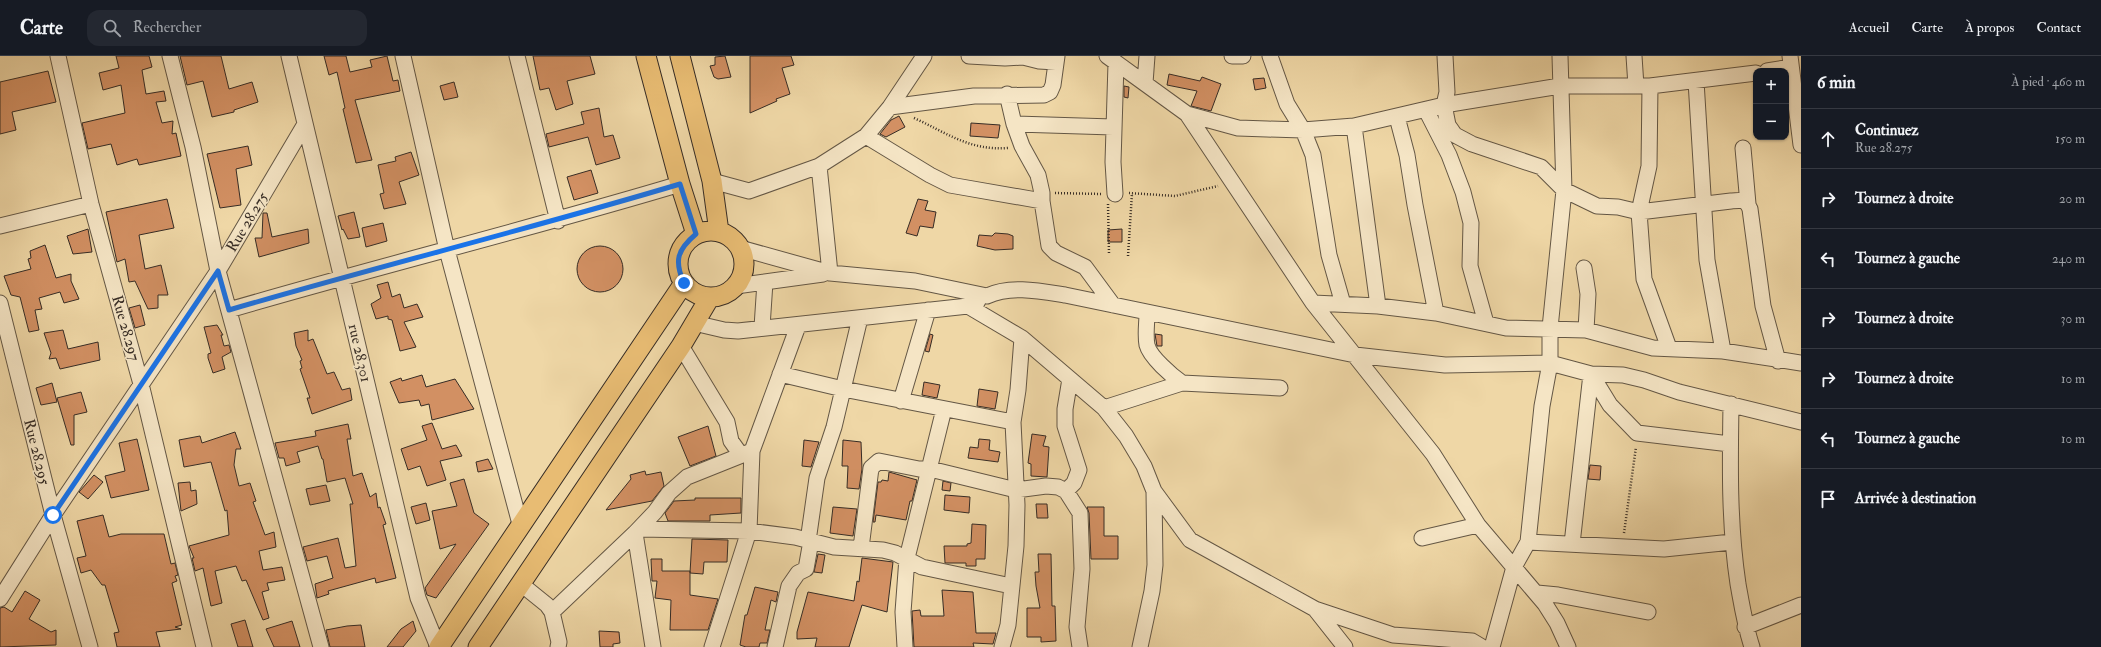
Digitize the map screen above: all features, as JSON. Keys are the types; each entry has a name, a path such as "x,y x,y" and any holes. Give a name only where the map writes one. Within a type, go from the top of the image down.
{"main road":[{"path":"646,56 680,184 696,234"},
{"path":"680,56 712,181 720,232"},
{"path":"708,231 720,232 731,238 740,248 744,261 742,274 736,286 728,293 710,297 694,292 684,283 678,270 679,256 685,244 696,234 708,231"},
{"path":"438,647 684,283"},
{"path":"478,647 681,346 710,297"}],"street":[{"name":"Rue 28.297","path":"58,56 91,204 141,384 204,647"},
{"path":"170,56 193,147 218,271 321,647"},
{"name":"rue 28.301","path":"289,56 418,598 438,647"},
{"path":"403,56 447,250 520,524"},
{"path":"517,56 558,220"},
{"path":"712,181 749,191 819,166 866,136 890,107 924,56"},
{"path":"890,107 974,96 1007,94 1044,95 1050,92 1053,85 1056,59 1040,61 1023,57 1005,58 969,56"},
{"path":"1145,83 1147,56"},
{"path":"1232,56 1243,56"},
{"path":"1270,56 1287,104 1303,130 1313,155 1329,255 1342,304"},
{"path":"1445,56 1447,92 1444,105 1448,125 1455,135 1472,144 1541,167 1564,190 1597,206 1618,207 1639,212 1742,200 1748,204"},
{"path":"1492,647 1514,567 1528,542 1542,406 1550,363 1550,328 1564,190 1560,56"},
{"path":"1634,56 1643,86 1649,166 1639,212 1644,279 1669,348"},
{"path":"1112,59 1187,114 1314,303 1433,454 1478,525 1537,593 1557,623 1568,647"},
{"path":"1112,59 1112,194"},
{"path":"1775,68 1791,62 1801,144"},
{"path":"1187,114 1238,128 1303,130 1354,126 1444,105 1560,86 1643,86 1753,73"},
{"path":"1696,81 1705,205 1707,260 1722,351"},
{"path":"1007,94 1014,124 1022,146 1038,175 1045,228 1051,250 1084,267 1113,305"},
{"path":"1426,110 1449,155 1463,192 1471,223 1470,266 1486,323"},
{"path":"1397,117 1407,155 1436,313"},
{"name":"Rue 28.275","path":"0,599 53,515 218,271 306,124"},
{"path":"1014,124 1113,127"},
{"path":"1354,126 1378,306"},
{"path":"866,136 930,175 950,185 1042,197"},
{"path":"1743,148 1748,204 1757,253 1763,306 1778,360"},
{"path":"819,166 830,273"},
{"path":"229,310 342,276 558,220 680,184"},
{"path":"0,226 91,204"},
{"path":"740,248 830,273 915,281 987,296"},
{"path":"1584,268 1588,294 1586,330"},
{"path":"736,286 830,273"},
{"path":"762,328 765,282"},
{"path":"694,323 731,331 798,326 968,306 996,292 1010,290 1043,291 1355,355 1445,365 1550,363 1591,374 1623,375 1679,392 1801,422"},
{"name":"Rue 28.295","path":"0,303 53,515 90,647"},
{"path":"1314,303 1378,306 1436,313 1506,328 1586,330 1646,347 1722,351 1801,363"},
{"path":"968,306 1022,338 1104,408 1126,436 1144,466 1154,491 1190,540 1315,609 1393,641 1472,641 1482,647"},
{"path":"901,401 928,310"},
{"path":"1146,313 1147,346 1152,354 1171,375 1182,383"},
{"path":"775,647 789,586 798,573 806,569 818,478 843,389 860,318"},
{"path":"712,647 749,531 746,453 780,374 798,326"},
{"path":"1002,647 1008,625 1018,529 1013,422 1018,390 1022,338"},
{"path":"681,346 727,422 731,441 746,453"},
{"path":"780,374 901,401 1013,422"},
{"path":"1591,374 1610,405 1637,433 1730,444"},
{"path":"1572,544 1591,374"},
{"path":"1066,491 1074,483 1079,470 1066,426 1065,409 1070,379"},
{"path":"1104,408 1182,383 1280,388"},
{"path":"1730,404 1732,542 1745,627 1752,647"},
{"path":"905,647 903,612 907,558 944,409"},
{"path":"552,612 637,531 655,512 669,493 687,477 746,453"},
{"path":"861,548 871,468 879,461 919,469 930,469 1016,490 1046,486 1058,487 1066,491 1080,513 1082,569 1077,627 1080,647"},
{"path":"1140,647 1152,591 1155,564 1154,491"},
{"path":"1422,538 1478,525"},
{"path":"637,531 749,531 809,541 834,547 883,550 907,558 922,566 1012,586"},
{"path":"637,531 653,647"},
{"path":"1528,542 1664,549 1732,542"},
{"path":"521,584 547,605 552,612 559,642 558,647"},
{"path":"1537,593 1558,594 1648,612"},
{"path":"1745,627 1801,605"},
{"path":"1315,609 1345,647"}],"path":[{"path":"890,107 945,132 966,144 989,149 1022,146"},
{"path":"1042,197 1132,193 1175,196 1233,183"},
{"path":"1128,256 1132,193"},
{"path":"1109,254 1112,194"},
{"path":"1623,546 1637,433"}],"building":[{"path":"116,56 149,56 152,67 142,70 146,94 164,91 166,101 156,102 162,123 173,121 172,134 176,133 181,156 139,165 137,159 117,165 111,144 88,149 82,123 125,113 121,85 103,90 99,73 119,68"},
{"path":"180,56 221,56 229,89 252,82 258,102 234,110 234,112 212,117 203,81 187,85"},
{"path":"324,56 346,56 350,72 372,67 370,60 387,56 393,81 398,80 400,91 355,100 372,160 356,163 343,109 345,108 337,72 329,75"},
{"path":"533,56 590,56 595,74 567,81 573,104 556,110 549,88 540,90"},
{"path":"725,56 731,77 718,79 714,77 710,66 715,65 715,57"},
{"path":"750,56 791,56 794,65 782,68 790,94 776,99 777,101 750,113"},
{"path":"48,71 56,102 12,112 16,130 0,134 0,82"},
{"path":"1169,74 1200,81 1202,77 1221,84 1211,111 1191,106 1197,91 1167,85"},
{"path":"1264,78 1266,88 1255,90 1253,79"},
{"path":"454,82 458,97 444,100 440,86"},
{"path":"1124,86 1129,87 1128,98 1124,97"},
{"path":"599,108 604,137 613,135 620,158 596,165 588,137 549,147 546,134 584,124 581,112"},
{"path":"899,116 905,127 886,137 880,134 891,120"},
{"path":"971,123 1000,125 998,138 970,136"},
{"path":"248,146 252,165 236,169 241,205 220,208 207,154"},
{"path":"411,152 419,175 399,182 406,204 384,209 380,194 384,193 378,165 396,161 395,157"},
{"path":"591,170 598,193 574,200 567,177"},
{"path":"167,199 174,228 139,235 145,269 161,265 168,295 158,295 158,308 148,309 135,281 129,282 125,259 117,262 106,212"},
{"path":"918,199 928,201 925,210 936,212 933,228 920,226 917,236 906,233"},
{"path":"354,212 360,237 348,239 343,229 342,230 338,216"},
{"path":"263,213 267,213 272,237 308,229 309,243 259,257 255,238 262,238"},
{"path":"383,223 387,241 366,247 362,228"},
{"path":"88,229 92,252 73,254 67,236"},
{"path":"1122,229 1122,242 1108,242 1108,230"},
{"path":"995,233 1013,236 1013,249 995,250 977,246 979,235 992,236"},
{"path":"45,245 56,278 71,274 71,281 79,299 64,303 60,292 39,298 42,309 35,310 39,330 29,332 20,297 11,295 4,276 31,269 28,259 31,258 30,251"},
{"path":"600,246 613,250 619,256 623,269 619,282 613,288 600,292 587,288 581,282 577,269 581,256 587,250"},
{"path":"388,282 392,297 400,294 404,308 417,304 423,317 404,322 416,347 400,351 392,320 388,319 388,316 376,319 371,304 381,298 377,285"},
{"path":"140,305 145,325 135,328 129,308"},
{"path":"217,325 223,335 221,335 224,346 229,345 231,352 222,357 225,369 213,373 208,358 208,354 211,353 204,327"},
{"path":"63,330 68,349 98,342 100,360 60,369 56,358 49,359 51,353 44,333"},
{"path":"308,330 308,341 313,339 327,374 334,372 342,390 350,388 352,400 312,414 307,398 310,398 300,369 302,368 300,361 302,360 296,346 294,333"},
{"path":"930,334 933,335 929,352 925,351"},
{"path":"1155,334 1162,335 1162,346 1157,346"},
{"path":"422,375 426,387 455,379 474,409 432,420 429,404 421,406 419,400 399,403 390,382 401,378 402,381"},
{"path":"924,382 940,385 937,398 922,395"},
{"path":"52,383 57,402 41,405 36,388"},
{"path":"979,389 998,392 995,409 977,406"},
{"path":"81,392 87,412 74,415 74,445 71,445 57,398"},
{"path":"432,423 442,449 456,445 462,456 440,461 446,480 427,486 420,466 408,470 401,449 427,440 422,426"},
{"path":"348,424 351,439 347,439 353,476 362,473 370,497 376,493 378,508 380,507 386,524 383,525 396,578 376,583 375,578 328,591 329,594 317,598 315,584 333,578 327,556 307,561 303,547 338,538 345,568 356,566 350,504 353,504 345,478 327,482 323,459 318,446 297,452 300,462 286,466 284,458 279,458 275,443 316,436 315,431"},
{"path":"708,426 716,456 690,466 678,437"},
{"path":"235,432 241,449 236,449 234,465 239,486 250,483 256,501 253,502 265,535 274,532 276,547 259,551 263,570 282,567 285,580 267,583 269,590 262,592 269,618 263,620 246,580 242,581 236,566 215,571 222,603 211,606 203,568 195,571 192,558 194,558 189,546 229,535 227,510 225,511 211,462 184,467 179,440 200,436 202,443"},
{"path":"1032,434 1046,436 1043,446 1049,447 1047,477 1031,476 1031,464 1028,463"},
{"path":"137,439 149,490 111,498 105,476 125,471 119,443"},
{"path":"979,439 990,440 989,450 1000,452 998,462 968,458 970,447 978,448"},
{"path":"804,440 819,442 811,467 802,466"},
{"path":"843,440 861,442 862,469 859,489 847,488 848,466 842,466"},
{"path":"488,459 493,469 478,472 476,462"},
{"path":"1590,465 1601,466 1600,480 1588,479"},
{"path":"645,471 646,475 661,472 664,486 652,501 606,510 631,479 630,475"},
{"path":"889,472 917,480 906,520 876,515 875,522 873,522 878,482 881,482 882,480 888,481"},
{"path":"94,475 103,482 88,499 79,492"},
{"path":"464,479 474,513 489,524 436,598 427,595 425,588 456,544 440,549 432,511 457,506 450,483"},
{"path":"943,481 951,483 950,491 942,490"},
{"path":"190,482 191,491 196,490 197,504 181,511 178,483"},
{"path":"326,485 330,501 310,505 306,489"},
{"path":"945,495 970,497 969,513 944,510"},
{"path":"695,498 741,498 741,513 710,515 710,521 668,521 665,513 674,501 695,500"},
{"path":"426,503 430,520 416,524 411,507"},
{"path":"1036,504 1047,504 1048,518 1037,518"},
{"path":"833,507 857,509 853,536 830,533"},
{"path":"1087,507 1104,507 1104,536 1118,536 1118,559 1091,559 1089,513"},
{"path":"103,515 109,537 121,534 164,534 171,564 175,563 178,575 175,576 177,581 172,583 182,625 175,627 181,629 156,632 160,647 117,647 114,633 119,632 105,585 102,585 91,570 81,573 77,558 86,556 77,521"},
{"path":"972,524 986,525 985,559 976,559 976,566 966,566 966,563 945,563 944,546 967,546 967,544 971,543"},
{"path":"692,539 728,540 727,562 704,562 703,574 690,573"},
{"path":"818,554 825,555 822,573 814,572"},
{"path":"1038,554 1051,554 1052,606 1055,606 1056,641 1041,642 1041,637 1027,637 1027,608 1040,608 1035,572 1039,572"},
{"path":"862,558 893,562 887,612 862,605 849,647 815,647 817,638 797,639 797,632 808,592 854,601 857,581 859,582"},
{"path":"651,559 662,559 662,571 690,571 690,595 718,599 708,630 670,630 671,600 655,598 657,581 652,581"},
{"path":"755,587 778,592 776,602 771,600 765,630 770,630 767,643 760,643 759,647 746,647 740,645 745,615 747,615"},
{"path":"942,590 973,592 976,633 996,633 993,644 973,643 974,647 914,647 912,611 920,610 921,616 944,616"},
{"path":"25,591 40,600 29,619 51,632 56,630 56,645 0,647 0,608 4,607 12,612"},
{"path":"245,620 253,647 238,647 231,624"},
{"path":"292,621 300,647 274,647 266,629"},
{"path":"413,621 416,631 403,647 387,647 401,629"},
{"path":"361,625 365,647 330,647 326,630"},
{"path":"599,631 619,632 620,643 613,644 613,647 600,647"}],"route":[{"path":"53,515 218,271 229,310 342,276 558,220 680,184 696,234 685,244 679,256 678,270 684,283"}]}
